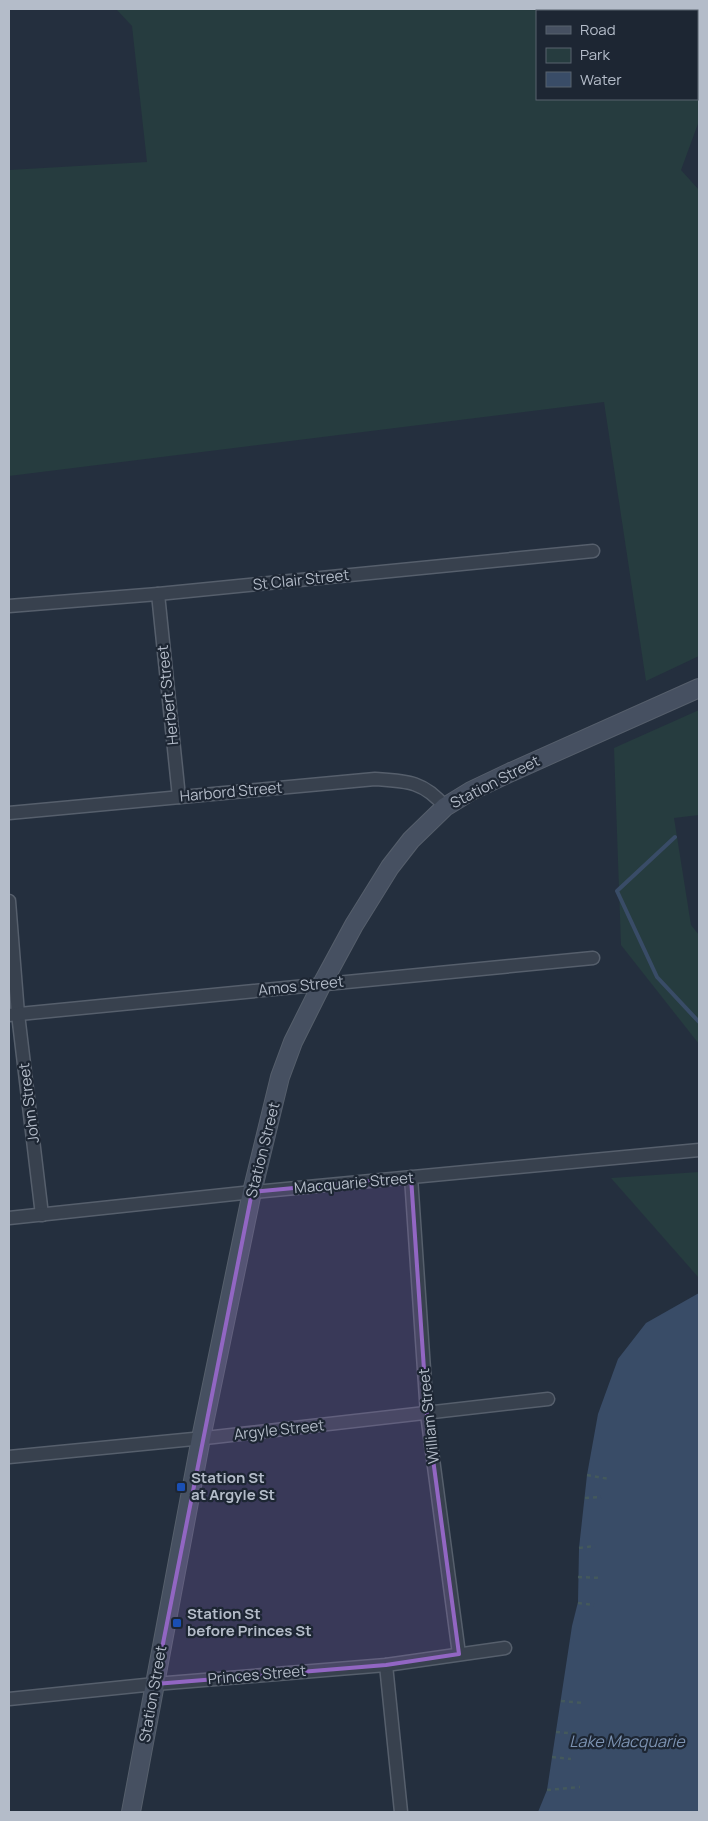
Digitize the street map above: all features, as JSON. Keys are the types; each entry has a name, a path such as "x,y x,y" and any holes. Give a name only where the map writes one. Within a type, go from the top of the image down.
{"street":[{"name":"St Clair Street","path":"9,606 158,594 593,551"},
{"name":"Herbert Street","path":"158,594 179,797"},
{"name":"Station Street","path":"131,1812 201,1438 252,1192 280,1077 293,1042 322,984 354,925 390,867 411,840 445,807 471,791 511,772 699,688"},
{"name":"Harbord Street","path":"9,813 375,779 417,784 432,792 445,807"},
{"name":"John Street","path":"9,901 14,1015 42,1216"},
{"name":"Amos Street","path":"14,1015 593,958"},
{"name":"Macquarie Street","path":"9,1218 42,1216 252,1192 699,1150"},
{"name":"William Street","path":"411,1177 427,1414 458,1654"},
{"name":"Argyle Street","path":"9,1457 548,1400"},
{"name":"Princes Street","path":"9,1699 155,1684 386,1665 505,1648"},
{"path":"386,1665 401,1812"}],"path":[{"path":"587,1476 609,1479"},
{"path":"585,1498 602,1497"},
{"path":"579,1548 595,1546"},
{"path":"578,1577 601,1578"},
{"path":"578,1602 594,1605"},
{"path":"561,1701 583,1703"},
{"path":"556,1732 579,1734"},
{"path":"552,1758 571,1759"},
{"path":"547,1790 580,1787"}],"highlighted area":[{"path":"411,1177 427,1414 459,1654 386,1665 155,1684 252,1192"}],"green space":[{"path":"111,9 699,9 699,121 681,170 699,190 699,656 646,681 604,402 9,476 9,170 147,162 132,26 117,10"},
{"path":"699,710 699,815 674,818 691,925 699,935 699,1044 621,945 614,748"},
{"path":"699,1172 699,1278 611,1178"}],"water":[{"name":"Lake Macquarie","path":"699,1293 699,1812 538,1812 547,1790 572,1626 578,1602 579,1548 587,1475 598,1414 618,1359 646,1323"}],"waterway":[{"path":"675,837 617,891 657,977 699,1022"}],"place":[{"name":"Station St at Argyle St","path":"181,1487"},
{"name":"Station St before Princes St","path":"177,1623"}]}
